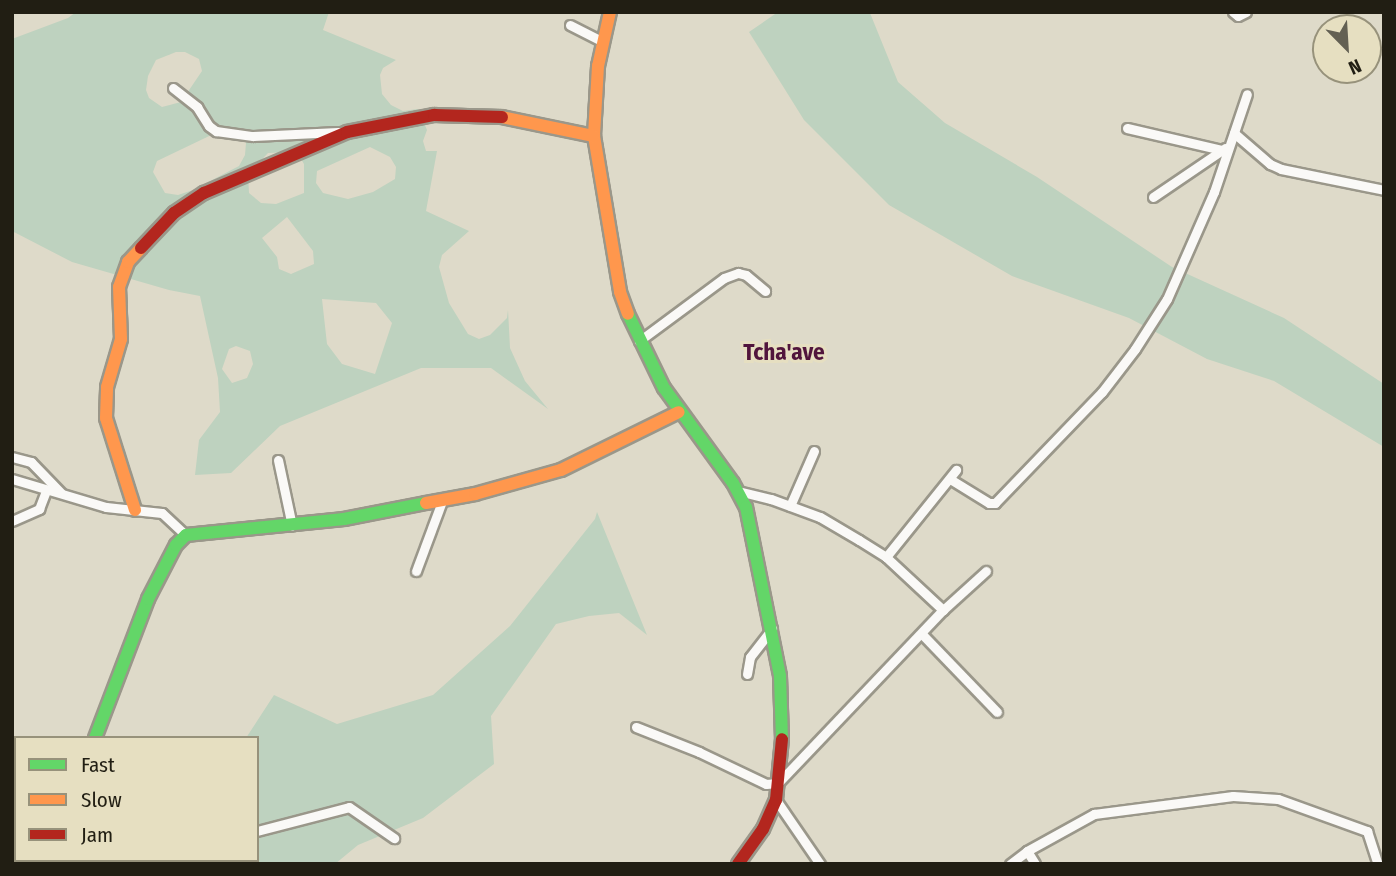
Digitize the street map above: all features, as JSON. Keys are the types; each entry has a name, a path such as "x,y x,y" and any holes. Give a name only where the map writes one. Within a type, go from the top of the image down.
{"street":[{"path":"611,12 603,42 595,98 594,136 616,277 639,341 679,412 738,491 754,532 772,629 782,712 776,800 763,829 738,864"},
{"path":"1233,12 1238,16 1246,12"},
{"path":"570,25 603,42"},
{"path":"173,88 197,107 209,126 216,131 253,136 347,132 434,115 474,114 522,119 594,136"},
{"path":"886,557 953,475 989,503 995,503 1102,392 1135,349 1167,299 1214,192 1226,147 1234,133 1247,94"},
{"path":"1127,128 1226,147"},
{"path":"135,510 106,418 107,387 121,339 119,287 128,262 174,213 204,193 347,132"},
{"path":"1234,133 1270,164 1281,169 1384,190"},
{"path":"1153,197 1226,147"},
{"path":"639,341 731,276 746,275 765,291"},
{"path":"96,736 148,599 176,545 186,535 292,526 442,501 561,470 679,412"},
{"path":"790,506 814,451"},
{"path":"12,457 31,462 63,495"},
{"path":"278,460 292,526"},
{"path":"12,479 106,507 162,513 186,535"},
{"path":"12,521 39,509 46,491"},
{"path":"738,491 820,517 886,557 943,610"},
{"path":"416,571 442,501"},
{"path":"636,727 699,752 766,784 778,783 943,610 986,571"},
{"path":"747,674 750,657 772,629"},
{"path":"922,634 997,712"},
{"path":"1010,864 1027,850 1076,823 1112,810 1233,796 1278,799 1367,831 1378,864"},
{"path":"776,800 820,864"},
{"path":"259,830 349,807 394,838"},
{"path":"1027,850 1035,864"}],"green space":[{"path":"76,12 329,12 323,30 396,60 383,68 380,75 382,94 391,105 403,111 418,109 427,130 423,141 426,151 437,151 426,211 469,231 442,255 439,267 449,303 468,334 479,339 490,335 507,318 508,310 510,348 525,381 548,409 491,368 421,368 280,426 231,473 195,475 199,440 220,412 218,378 200,296 169,290 72,262 12,231 12,39 68,18","holes":["176,52 185,52 199,59 202,71 181,102 162,107 149,98 146,90 148,76 156,60","228,127 239,133 246,143 245,155 239,166 178,195 165,193 153,172 157,161","370,147 390,157 396,167 395,179 373,192 348,199 323,193 316,183 317,171","297,152 304,164 304,193 276,204 261,203 249,193 248,174 268,153","287,217 313,251 314,264 291,274 279,269 277,257 262,238","322,299 376,303 392,323 375,374 342,364 327,344","236,346 250,351 253,364 247,378 232,383 222,369 229,349"]},
{"path":"778,12 870,13 898,82 945,123 1037,177 1172,267 1284,318 1384,384 1384,447 1274,381 1207,359 1129,318 1012,276 889,205 804,120 749,32"},
{"path":"597,512 647,635 619,613 589,616 556,624 491,716 494,764 423,818 358,845 335,864 165,864 259,862 259,736 247,736 274,695 337,724 433,695 510,626 595,519"}],"traffic: fast":[{"path":"628,314 664,388 733,483 746,507 780,676 782,739"},
{"path":"96,736 148,599 176,545 186,535 344,519 426,503"}],"traffic: slow":[{"path":"610,12 598,66 594,136 620,292 628,314"},
{"path":"502,117 594,136"},
{"path":"135,510 106,418 107,387 121,339 119,287 128,262 141,248"},
{"path":"426,503 475,494 561,470 679,412"}],"traffic: jam":[{"path":"141,248 174,213 204,193 347,132 434,115 502,117"},
{"path":"738,864 763,829 776,800 782,739"}],"district":[{"name":"Tcha'ave","path":"784,352"}]}
